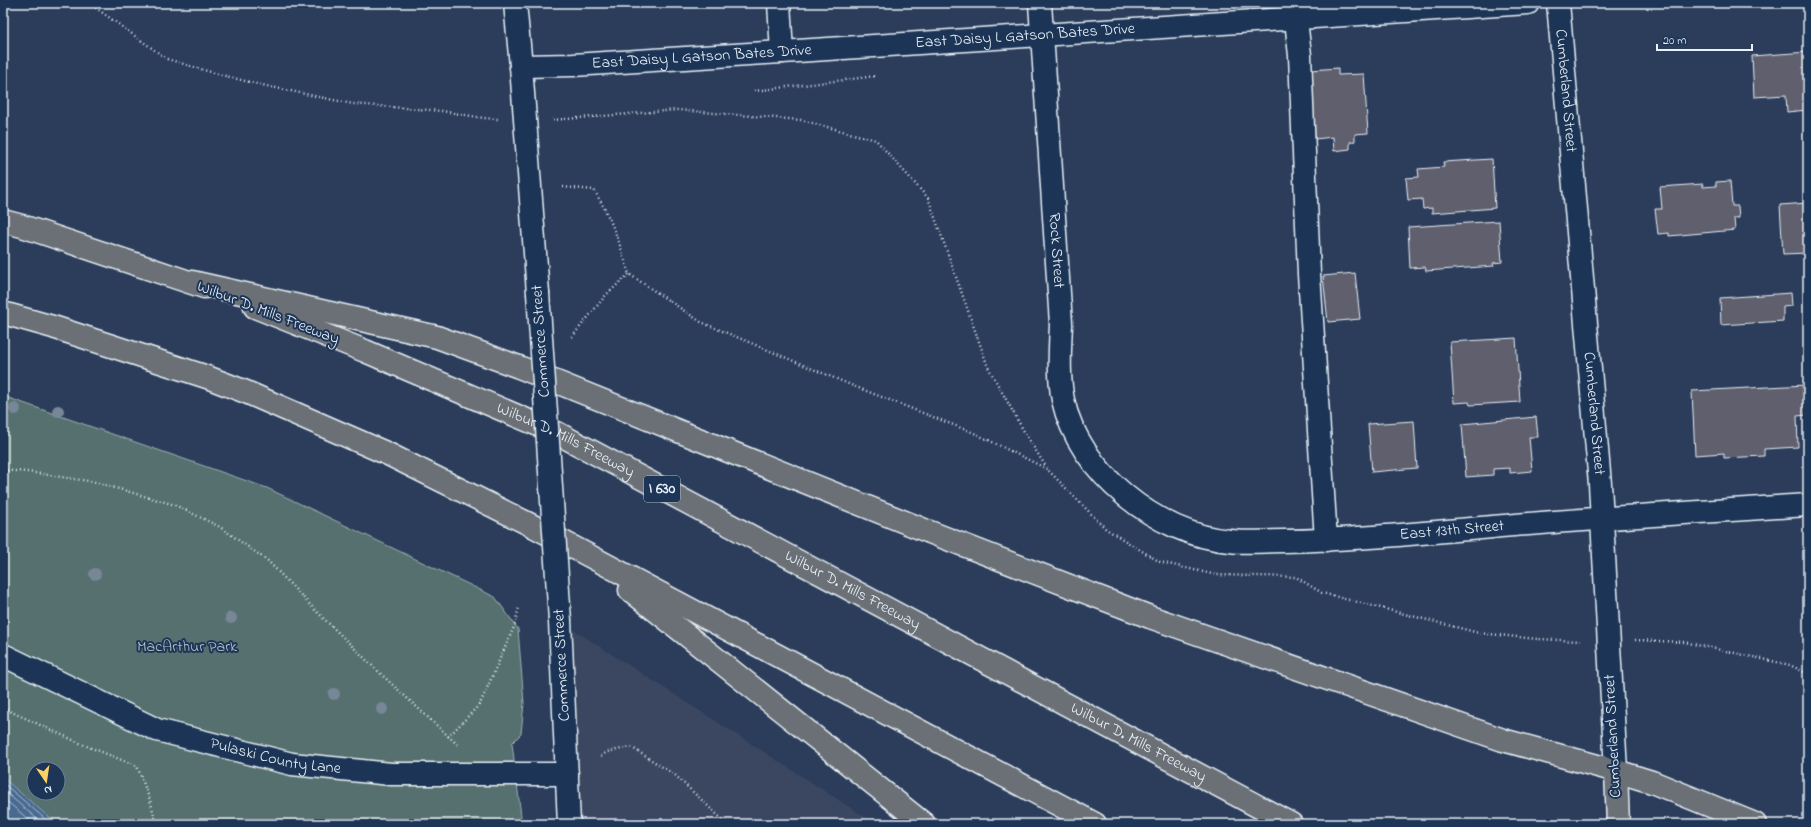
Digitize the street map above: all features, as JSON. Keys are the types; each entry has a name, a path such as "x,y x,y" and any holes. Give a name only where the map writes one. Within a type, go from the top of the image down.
{"main road":[{"name":"Wilbur D. Mills Freeway","path":"3,221 192,282 365,351 557,433 1291,824"},
{"path":"192,282 437,337 518,367 927,531 1150,617 1503,740 1652,782 1755,824"},
{"path":"3,313 53,327 207,377 246,392 388,454 535,527 588,557 1095,824"},
{"path":"588,557 924,824"},
{"name":"Cumberland Street","path":"1616,771 1618,824"}],"street":[{"name":"Commerce Street","path":"515,3 538,293 560,621 569,824"},
{"path":"779,3 782,52"},
{"name":"Rock Street","path":"1040,3 1060,324 1060,369 1064,401 1075,431 1089,458 1111,484"},
{"name":"East Daisy L Gatson Bates Drive","path":"521,66 573,65 1043,34 1294,11 1528,3"},
{"name":"Cumberland Street","path":"1558,3 1600,484 1616,771"},
{"path":"1294,11 1300,55 1309,274 1326,540"},
{"name":"East 13th Street","path":"1111,484 1136,505 1165,522 1196,535 1229,541 1326,540 1601,518 1808,505"},
{"name":"Pulaski County Lane","path":"3,655 157,730 292,764 391,774 567,774"}],"path":[{"path":"89,3 167,59 257,84 325,99 353,104 442,111 482,118"},
{"path":"754,91 877,76"},
{"path":"563,121 677,110 801,120 876,140 928,198 988,367 1026,435 1048,470 1106,529 1160,562 1216,575 1296,577 1322,593 1479,633 1573,641"},
{"path":"564,187 594,190 606,208 619,239 629,274 701,322 851,385 974,433 1048,470"},
{"path":"572,337 606,295 629,274"},
{"path":"3,470 28,472 95,482 175,504 220,527 268,561 318,613 448,737 462,748"},
{"path":"448,737 480,704 514,627 519,607"},
{"path":"1639,640 1684,642 1790,665 1808,674"},
{"path":"3,708 84,745 137,766 151,803 156,824"},
{"path":"601,756 607,752 631,747 675,775 727,824"}],"shaded area":[{"path":"560,621 876,824 568,824"}],"green space":[{"name":"MacArthur Park","path":"3,396 267,488 495,597 518,629 524,703 521,734 512,743 522,824 3,824"}],"water":[{"path":"3,778 26,798 26,801 30,801 57,824 3,824"}],"building":[{"path":"1808,52 1808,110 1787,112 1786,95 1754,97 1752,56"},
{"path":"1338,68 1338,75 1364,74 1368,133 1355,134 1355,141 1350,142 1350,149 1334,151 1333,137 1315,139 1311,70"},
{"path":"1492,159 1495,208 1432,213 1432,208 1423,209 1422,199 1408,200 1406,178 1419,177 1418,169 1444,167 1443,162"},
{"path":"1730,181 1732,206 1738,206 1739,218 1734,218 1735,230 1669,236 1669,233 1658,234 1655,209 1662,209 1660,187 1703,184 1703,187 1716,186 1716,182"},
{"path":"1808,203 1808,253 1783,254 1780,205"},
{"path":"1499,221 1502,262 1493,263 1494,266 1426,271 1425,267 1410,268 1408,227"},
{"path":"1355,273 1360,319 1328,322 1323,276"},
{"path":"1791,293 1792,306 1783,307 1783,321 1721,325 1720,298"},
{"path":"1516,338 1520,402 1470,405 1469,402 1454,403 1450,342"},
{"path":"1806,385 1807,415 1797,416 1798,447 1764,449 1764,456 1724,458 1724,453 1695,455 1692,391"},
{"path":"1536,417 1538,437 1529,437 1532,471 1510,473 1510,468 1493,469 1493,475 1466,477 1462,424"},
{"path":"1414,421 1417,468 1372,472 1368,424"}]}
